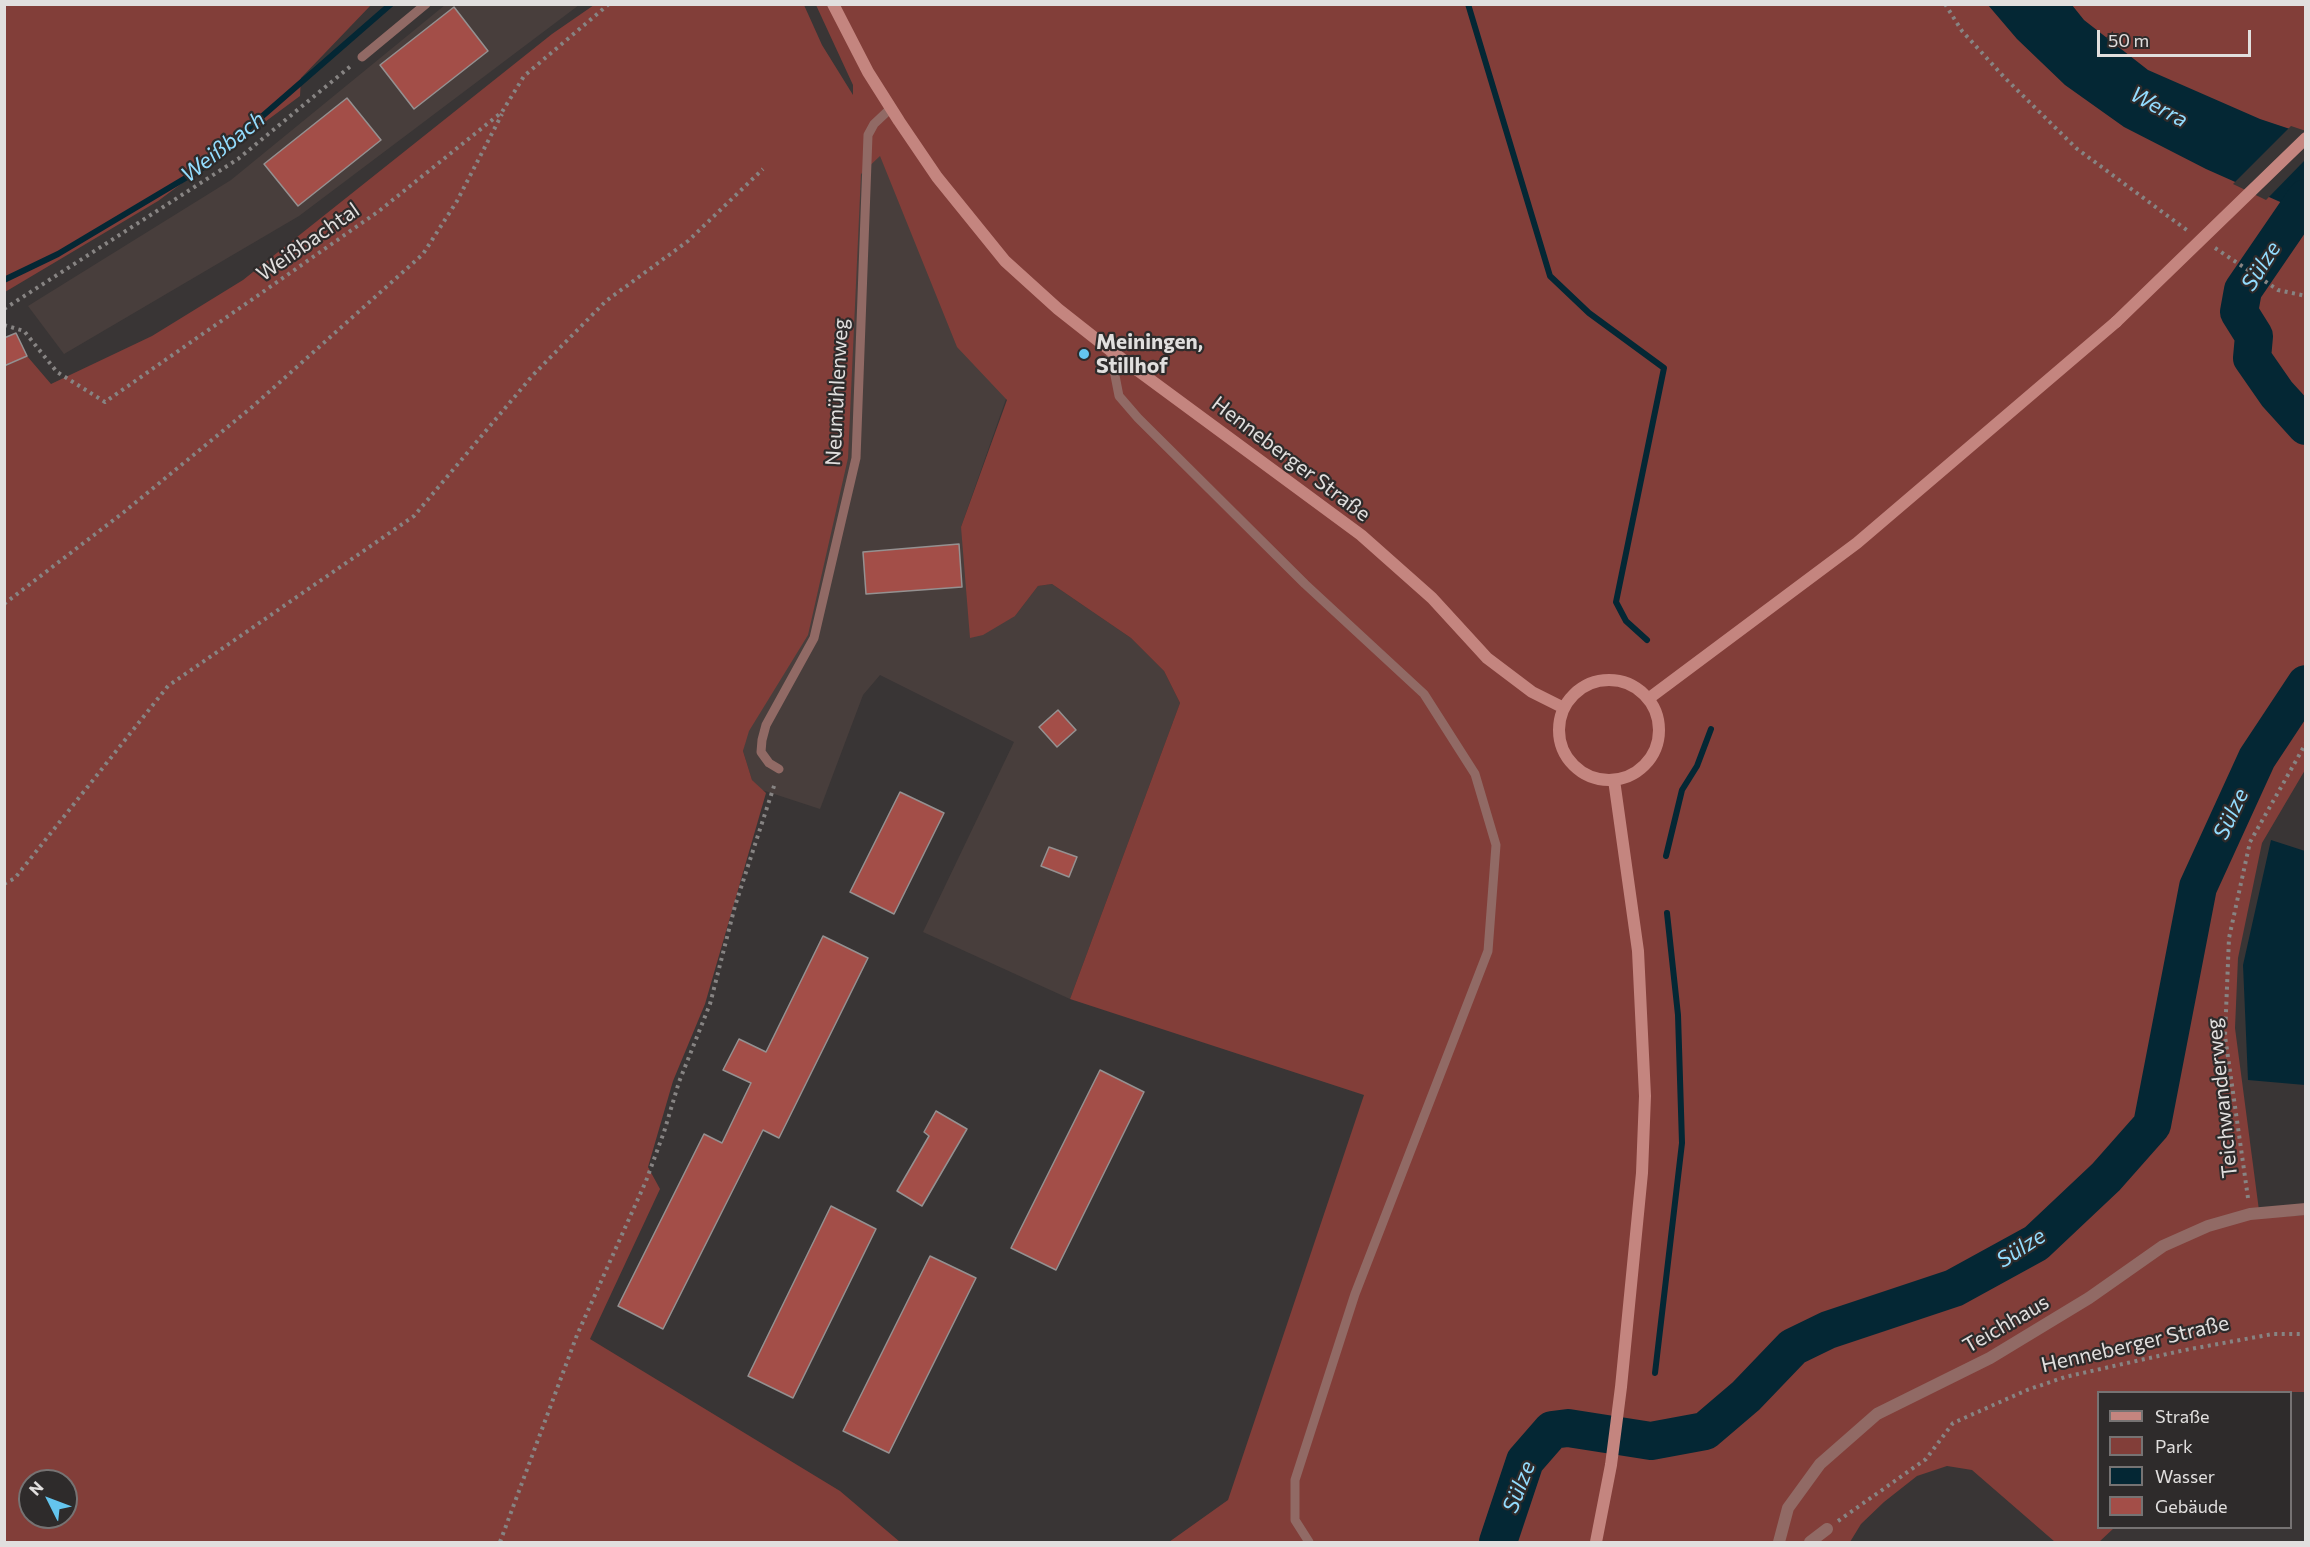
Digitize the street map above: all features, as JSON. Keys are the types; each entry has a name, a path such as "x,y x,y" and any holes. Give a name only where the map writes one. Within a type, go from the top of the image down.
{"main road":[{"name":"Henneberger Straße","path":"832,4 891,108 937,177 1005,261 1058,309 1110,350 1361,535 1432,598 1487,658 1532,692 1564,708"},
{"path":"1648,699 1857,543 2116,322 2306,138"},
{"path":"1607,680 1622,682 1637,688 1648,699 1659,725 1658,742 1651,758 1639,771 1614,780 1589,777 1570,762 1563,750 1558,732 1564,708 1583,687 1607,680"},
{"path":"1596,1542 1611,1466 1621,1387 1642,1173 1645,1096 1638,951 1614,780"}],"street":[{"name":"Teichhaus","path":"1779,1542 1788,1508 1820,1464 1877,1414 1990,1358 2089,1298 2163,1246 2208,1226 2250,1214 2306,1209"},
{"path":"1810,1542 1827,1529"}],"lane":[{"path":"362,57 426,4"},
{"name":"Neumühlenweg","path":"779,769 769,764 761,752 762,740 766,725 814,638 856,458 868,135 874,124 891,108"},
{"path":"1110,350 1119,396 1138,418 1305,584 1424,694 1475,774 1496,845 1488,951 1355,1294 1295,1480 1295,1520 1309,1542"}],"path":[{"name":"Weißbachtal","path":"4,324 24,331 57,372 105,402 379,211 502,112 524,76 609,4"},
{"path":"1945,4 1962,31 2004,77 2076,148 2181,227"},
{"path":"4,309 238,159 362,57"},
{"path":"4,604 124,512 252,407 423,254 457,201 502,112"},
{"path":"4,884 15,878 168,686 414,516 533,375 606,301 688,241 763,169"},
{"path":"2218,250 2266,284 2290,295 2306,296"},
{"name":"Teichwanderweg","path":"2250,1214 2225,1036 2229,938 2250,842 2306,743"},
{"path":"500,1542 577,1335 646,1182 679,1082 710,1004 735,906 779,769"},
{"name":"Henneberger Straße","path":"1827,1529 1926,1459 1953,1423 2027,1390 2065,1377 2185,1350 2273,1334 2306,1334"}],"shaded area":[{"path":"445,5 579,5 299,216 64,354 28,306 231,180"},
{"path":"853,85 1007,396 961,527 1015,616 1038,586 1052,584 1131,638 1164,671 1180,703 1070,999 923,932 1014,742 880,675 863,695 820,809 762,790 752,780 743,751 861,174"}],"green space":[{"path":"4,5 371,5 301,78 300,96 158,201 5,292"},
{"path":"594,5 804,5 822,45 853,95 853,85 816,5 2305,5 2305,770 2262,843 2238,958 2235,1028 2260,1218 2305,1215 2305,1392 2097,1391 2097,1529 2113,1529 2099,1542 2055,1542 1972,1470 1947,1466 1917,1476 1861,1524 1850,1542 1169,1542 1228,1500 1364,1095 1070,999 1180,703 1164,671 1131,638 1052,584 1038,586 1015,616 983,635 970,638 961,527 1007,400 957,347 880,156 861,174 848,458 808,635 749,731 743,751 752,780 766,793 705,1004 673,1081 648,1167 660,1189 590,1339 840,1491 900,1542 5,1542 4,364 6,366 27,356 51,384 152,336 243,280 552,34"}],"water":[{"name":"Werra","path":"1988,5 2072,5 2084,20 2148,70 2260,119 2305,134 2305,213 2206,169 2124,127 2065,85 2017,39"},
{"path":"2271,840 2305,851 2305,1085 2248,1080 2243,965"}],"pier":[{"path":"2291,126 2306,131 2305,160 2266,200 2233,184"}],"building":[{"path":"454,7 488,51 414,109 380,65"},
{"path":"347,98 381,140 298,206 264,164"},
{"path":"16,333 27,356 4,366 4,338"},
{"path":"959,544 962,587 866,594 863,552"},
{"path":"1058,710 1076,730 1057,747 1039,727"},
{"path":"900,792 944,813 894,914 850,892"},
{"path":"1049,847 1077,857 1069,877 1041,866"},
{"path":"823,936 868,958 779,1138 763,1130 663,1329 618,1306 704,1134 722,1143 751,1083 723,1070 739,1039 766,1052"},
{"path":"1100,1070 1144,1092 1056,1270 1011,1248"},
{"path":"936,1111 967,1129 922,1206 897,1191 929,1136 924,1132"},
{"path":"831,1206 876,1229 793,1398 748,1376"},
{"path":"930,1256 976,1278 889,1453 843,1431"}],"waterway":[{"name":"Weißbach","path":"4,280 58,254 204,167 391,4"},
{"path":"1468,4 1550,276 1589,313 1664,368 1616,602 1626,621 1647,640"},
{"name":"Sülze","path":"2306,198 2243,290 2239,312 2254,336 2252,358 2277,394 2306,426"},
{"name":"Sülze","path":"1498,1542 1525,1461 1552,1430 1568,1428 1651,1441 1705,1431 1746,1396 1793,1347 1828,1330 1954,1288 2036,1243 2106,1177 2152,1125 2198,887 2257,758 2306,684"},
{"path":"1666,856 1682,790 1697,766 1711,729"},
{"path":"1655,1373 1682,1143 1678,1015 1667,913"}],"place":[{"name":"Meiningen, Stillhof","path":"1084,354"}]}
